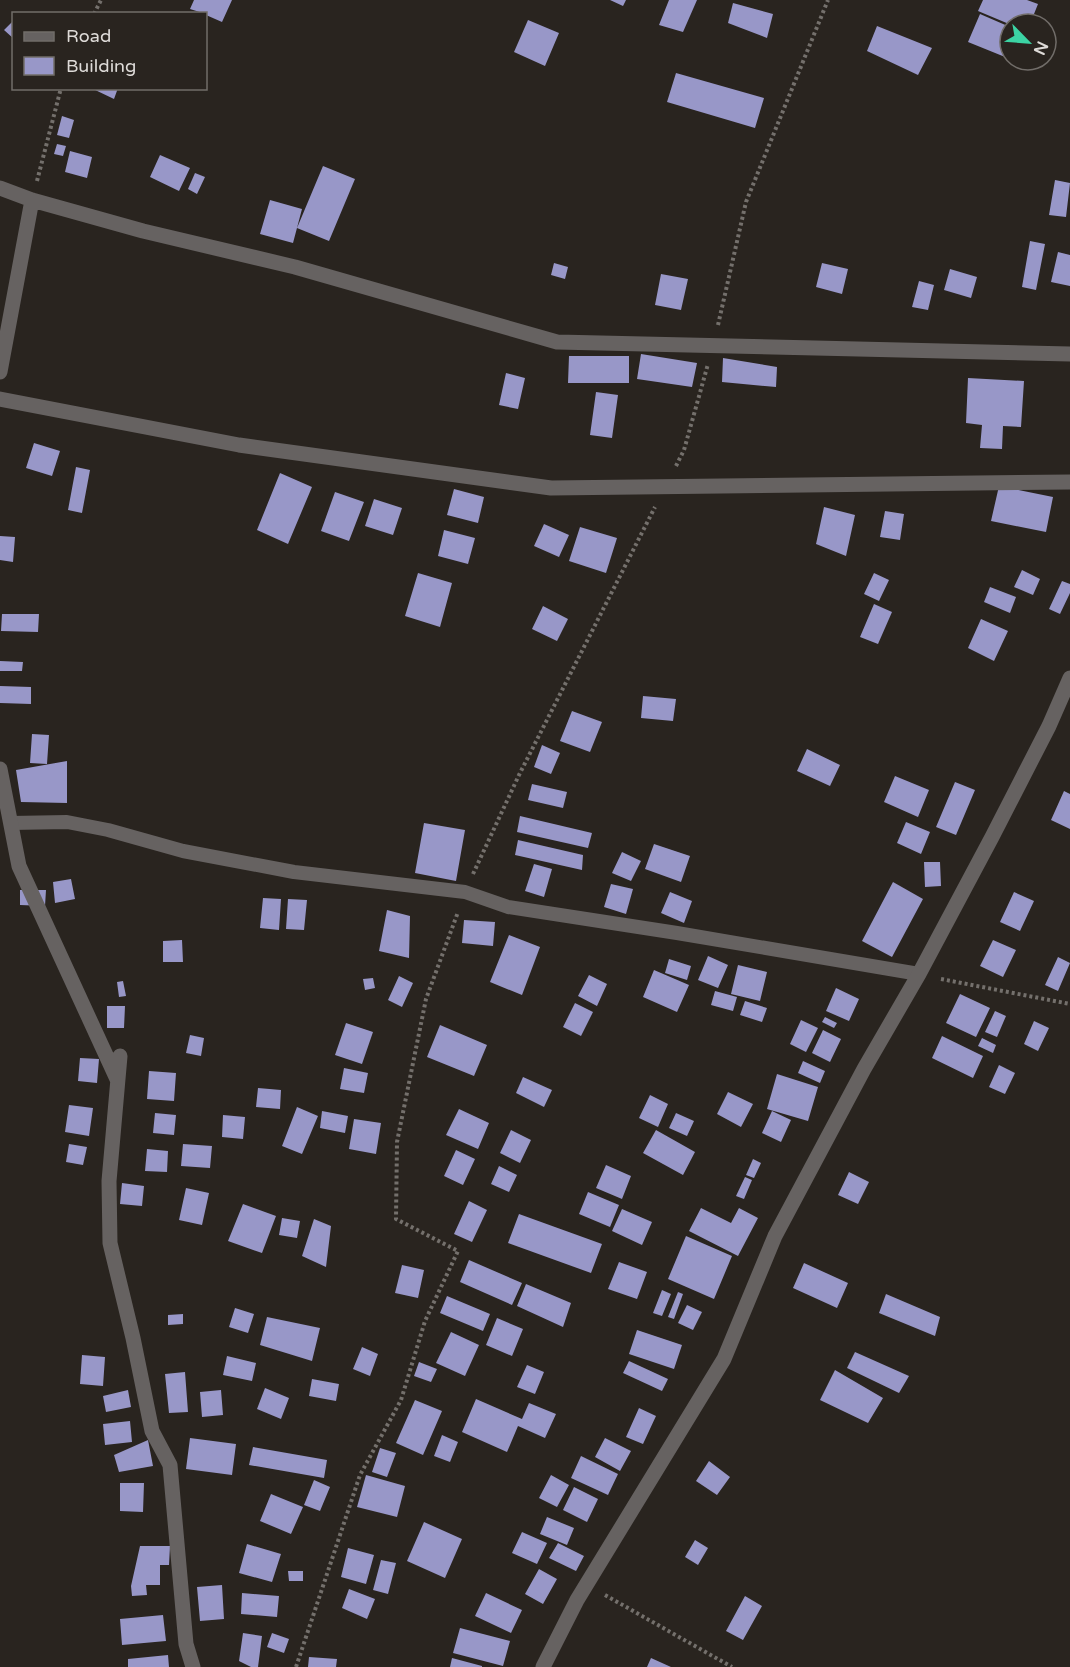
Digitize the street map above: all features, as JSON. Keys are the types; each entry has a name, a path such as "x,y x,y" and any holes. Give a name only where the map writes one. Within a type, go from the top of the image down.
{"street":[{"path":"0,188 32,200 143,231 295,267 557,342 1070,354"},
{"path":"0,372 32,200"},
{"path":"0,399 239,445 551,488 1070,482"},
{"path":"543,1667 586,1585 724,1359 775,1236 864,1070 919,974 1049,726 1070,678"},
{"path":"0,769 19,866 118,1081"},
{"path":"120,1056 109,1181 110,1243 152,1431 170,1465 186,1644 193,1667"}],"lane":[{"path":"11,824 67,822 108,830 183,851 294,872 465,892 508,907 919,974"}],"path":[{"path":"32,200 60,90"},
{"path":"919,974 1070,1004"},
{"path":"296,1667 360,1475 401,1400 425,1321 458,1251 396,1219 397,1142 426,999"},
{"path":"586,1585 732,1667"}],"building":[{"path":"194,0 232,0 222,22 207,15 207,12 190,9"},
{"path":"610,0 626,0 623,6"},
{"path":"669,0 697,0 683,32 659,25"},
{"path":"983,0 1027,0 1038,4 1035,12 998,12 998,19 978,11"},
{"path":"733,3 773,14 767,38 728,23"},
{"path":"980,14 998,22 998,54 968,42"},
{"path":"528,20 559,33 545,66 514,52"},
{"path":"12,22 12,37 4,30"},
{"path":"877,26 932,48 918,75 867,51"},
{"path":"676,73 764,98 755,128 667,102"},
{"path":"95,90 117,90 114,99"},
{"path":"62,116 74,120 69,138 57,135"},
{"path":"57,144 66,146 63,156 54,154"},
{"path":"70,151 92,157 87,178 65,172"},
{"path":"160,155 190,168 179,191 150,177"},
{"path":"323,166 355,179 329,241 297,228"},
{"path":"195,173 205,177 197,194 188,189"},
{"path":"1055,180 1070,183 1066,217 1049,215"},
{"path":"270,200 302,209 293,243 260,234"},
{"path":"1030,241 1045,244 1036,290 1022,287"},
{"path":"1058,252 1070,255 1070,286 1051,282"},
{"path":"554,263 568,267 565,279 551,275"},
{"path":"822,263 848,269 842,294 816,287"},
{"path":"950,269 977,277 971,298 944,290"},
{"path":"661,274 688,279 681,310 655,305"},
{"path":"919,281 934,285 928,310 912,307"},
{"path":"641,354 697,363 692,387 637,379"},
{"path":"569,356 629,356 629,383 568,383"},
{"path":"723,358 777,367 776,387 722,382"},
{"path":"506,373 525,378 518,409 499,405"},
{"path":"968,378 1024,381 1021,427 1003,426 1002,449 980,448 982,425 966,423"},
{"path":"596,392 618,395 612,438 590,435"},
{"path":"34,443 60,451 52,476 26,468"},
{"path":"76,467 90,470 82,513 68,510"},
{"path":"280,473 312,487 288,544 257,530"},
{"path":"999,486 1053,497 1046,532 991,521"},
{"path":"454,489 484,497 478,523 447,515"},
{"path":"335,492 364,502 349,541 321,531"},
{"path":"374,499 402,508 393,535 365,526"},
{"path":"824,507 855,515 846,556 816,544"},
{"path":"885,511 904,514 900,540 880,537"},
{"path":"544,524 569,535 559,557 534,546"},
{"path":"580,527 617,538 606,573 569,561"},
{"path":"444,530 475,538 468,564 438,556"},
{"path":"0,536 15,537 13,562 0,560"},
{"path":"1022,570 1040,579 1033,595 1014,587"},
{"path":"418,573 452,583 440,627 405,616"},
{"path":"874,573 889,580 879,601 864,594"},
{"path":"1062,581 1070,584 1070,593 1060,614 1049,609"},
{"path":"990,587 1016,597 1010,613 984,602"},
{"path":"874,604 892,612 878,644 860,637"},
{"path":"543,606 568,619 557,641 532,629"},
{"path":"2,614 39,614 38,632 1,631"},
{"path":"981,619 1008,631 994,661 968,648"},
{"path":"0,661 23,662 22,671 0,671"},
{"path":"0,686 31,687 31,704 0,703"},
{"path":"643,696 676,699 673,721 641,718"},
{"path":"572,711 602,722 590,752 560,741"},
{"path":"32,734 49,735 47,764 30,763"},
{"path":"542,745 560,753 551,774 534,767"},
{"path":"807,749 840,765 830,786 797,771"},
{"path":"67,761 67,803 21,802 16,770"},
{"path":"895,776 929,790 918,817 884,802"},
{"path":"955,782 975,790 956,835 936,827"},
{"path":"532,784 567,792 563,808 528,800"},
{"path":"1064,791 1070,794 1070,829 1051,820"},
{"path":"520,816 592,833 588,848 517,832"},
{"path":"906,822 930,832 921,854 897,843"},
{"path":"424,823 465,830 456,881 415,873"},
{"path":"518,840 583,855 582,870 515,855"},
{"path":"654,844 690,856 681,882 645,869"},
{"path":"622,852 641,861 631,881 612,873"},
{"path":"924,862 940,862 941,886 925,887"},
{"path":"534,864 552,869 544,897 525,891"},
{"path":"71,879 75,899 55,903 53,882"},
{"path":"893,882 923,899 892,957 862,941"},
{"path":"611,884 633,889 626,914 604,907"},
{"path":"20,890 46,890 45,906 20,905"},
{"path":"670,892 692,901 684,923 661,913"},
{"path":"1014,892 1034,901 1020,931 1000,922"},
{"path":"263,898 281,899 279,930 260,928"},
{"path":"288,899 307,900 304,930 286,929"},
{"path":"387,910 410,916 409,958 379,951"},
{"path":"464,920 495,922 493,946 462,943"},
{"path":"509,935 540,947 522,995 490,982"},
{"path":"182,940 183,962 163,962 163,941"},
{"path":"993,940 1016,950 1003,977 980,966"},
{"path":"708,956 728,965 718,988 698,980"},
{"path":"1058,957 1070,963 1058,991 1045,985"},
{"path":"669,959 691,966 687,980 665,973"},
{"path":"738,965 767,972 760,1001 731,994"},
{"path":"654,970 689,985 677,1012 643,997"},
{"path":"589,975 607,984 597,1006 578,996"},
{"path":"399,976 413,983 402,1007 388,1000"},
{"path":"373,978 375,988 365,990 363,979"},
{"path":"123,981 126,996 119,997 117,982"},
{"path":"836,988 859,999 849,1021 826,1011"},
{"path":"715,991 737,997 733,1011 711,1005"},
{"path":"960,994 990,1008 976,1037 946,1023"},
{"path":"745,1001 767,1008 762,1022 740,1015"},
{"path":"575,1003 593,1012 581,1036 563,1027"},
{"path":"107,1006 125,1006 124,1028 107,1028"},
{"path":"995,1011 1006,1016 997,1037 985,1032"},
{"path":"825,1017 837,1023 834,1028 822,1022"},
{"path":"801,1020 818,1028 806,1052 790,1044"},
{"path":"1034,1021 1049,1028 1038,1051 1024,1044"},
{"path":"346,1023 373,1032 362,1064 335,1055"},
{"path":"440,1025 487,1045 474,1076 427,1057"},
{"path":"823,1030 841,1039 830,1062 812,1053"},
{"path":"190,1035 204,1038 201,1056 186,1053"},
{"path":"942,1036 983,1056 973,1078 932,1058"},
{"path":"982,1038 996,1045 993,1053 978,1046"},
{"path":"80,1058 99,1059 97,1083 78,1081"},
{"path":"803,1061 825,1071 820,1083 798,1073"},
{"path":"999,1065 1015,1073 1005,1094 989,1087"},
{"path":"344,1068 368,1073 364,1093 340,1089"},
{"path":"149,1071 176,1073 174,1101 147,1099"},
{"path":"777,1074 818,1087 808,1121 767,1109"},
{"path":"523,1077 552,1090 544,1107 516,1093"},
{"path":"258,1088 281,1090 280,1109 256,1107"},
{"path":"728,1092 753,1104 741,1127 717,1114"},
{"path":"650,1095 668,1104 658,1127 639,1118"},
{"path":"69,1105 93,1108 89,1136 65,1132"},
{"path":"297,1107 318,1116 302,1154 282,1146"},
{"path":"459,1109 489,1123 478,1149 446,1135"},
{"path":"322,1111 348,1116 345,1133 320,1128"},
{"path":"772,1111 791,1120 781,1142 762,1133"},
{"path":"155,1113 176,1115 174,1135 153,1133"},
{"path":"676,1113 694,1121 687,1136 669,1128"},
{"path":"223,1115 245,1117 243,1139 222,1137"},
{"path":"354,1119 381,1123 376,1154 349,1149"},
{"path":"511,1130 531,1140 520,1163 500,1153"},
{"path":"656,1130 695,1152 683,1175 643,1153"},
{"path":"69,1144 87,1147 83,1165 66,1162"},
{"path":"183,1144 212,1146 210,1168 181,1166"},
{"path":"147,1149 168,1151 167,1172 145,1171"},
{"path":"456,1150 475,1159 463,1185 444,1176"},
{"path":"753,1159 761,1163 754,1178 746,1175"},
{"path":"606,1165 631,1176 622,1199 596,1188"},
{"path":"499,1166 517,1175 509,1192 491,1184"},
{"path":"849,1172 869,1182 858,1204 838,1195"},
{"path":"745,1177 752,1180 744,1199 736,1196"},
{"path":"122,1183 144,1186 142,1206 120,1204"},
{"path":"186,1188 209,1193 202,1225 179,1220"},
{"path":"588,1192 619,1205 610,1227 579,1214"},
{"path":"469,1201 487,1210 472,1242 454,1234"},
{"path":"243,1204 276,1216 262,1253 228,1241"},
{"path":"701,1208 731,1223 739,1208 758,1218 738,1256 689,1231"},
{"path":"622,1209 652,1222 642,1245 612,1231"},
{"path":"519,1214 602,1244 591,1273 508,1243"},
{"path":"282,1218 300,1221 297,1238 279,1235"},
{"path":"314,1219 331,1226 326,1267 302,1256"},
{"path":"686,1236 732,1256 714,1299 668,1279"},
{"path":"469,1260 522,1283 512,1305 460,1282"},
{"path":"619,1262 647,1272 637,1299 608,1289"},
{"path":"804,1263 848,1283 837,1308 793,1288"},
{"path":"402,1265 424,1270 418,1298 395,1293"},
{"path":"526,1284 571,1303 563,1327 517,1306"},
{"path":"662,1290 671,1294 662,1316 653,1313"},
{"path":"678,1292 683,1294 674,1319 668,1317"},
{"path":"886,1294 940,1317 935,1336 879,1313"},
{"path":"447,1296 490,1314 483,1331 440,1313"},
{"path":"687,1305 702,1312 693,1330 678,1323"},
{"path":"235,1308 254,1314 248,1333 229,1327"},
{"path":"183,1314 183,1324 168,1325 168,1315"},
{"path":"267,1317 320,1328 312,1361 260,1345"},
{"path":"497,1318 523,1329 512,1356 486,1345"},
{"path":"637,1330 682,1345 674,1369 629,1354"},
{"path":"451,1332 479,1345 465,1376 436,1363"},
{"path":"362,1347 378,1354 370,1376 353,1369"},
{"path":"855,1352 909,1376 899,1393 847,1368"},
{"path":"82,1355 105,1357 103,1386 80,1384"},
{"path":"227,1356 256,1363 252,1381 223,1375"},
{"path":"629,1361 668,1379 662,1391 623,1373"},
{"path":"419,1362 437,1369 431,1382 414,1376"},
{"path":"527,1365 544,1372 535,1394 517,1387"},
{"path":"835,1370 883,1398 868,1423 820,1400"},
{"path":"185,1372 188,1412 169,1413 165,1374"},
{"path":"312,1379 339,1384 336,1401 309,1396"},
{"path":"265,1388 289,1398 281,1419 257,1409"},
{"path":"128,1390 131,1407 106,1412 103,1396"},
{"path":"221,1390 223,1415 202,1417 200,1392"},
{"path":"476,1399 522,1419 529,1403 556,1414 545,1438 518,1426 507,1452 462,1432"},
{"path":"415,1400 442,1411 423,1455 396,1443"},
{"path":"639,1408 656,1416 643,1444 626,1437"},
{"path":"130,1421 132,1442 105,1445 103,1424"},
{"path":"442,1435 458,1442 450,1462 434,1456"},
{"path":"190,1438 236,1444 232,1475 186,1469"},
{"path":"605,1438 631,1451 620,1471 595,1457"},
{"path":"148,1440 153,1466 119,1472 114,1455"},
{"path":"253,1447 327,1460 324,1478 249,1465"},
{"path":"380,1448 396,1453 387,1477 372,1472"},
{"path":"581,1456 618,1474 608,1495 571,1478"},
{"path":"709,1461 730,1477 717,1495 696,1481"},
{"path":"366,1475 405,1486 397,1517 357,1507"},
{"path":"551,1475 569,1485 557,1507 539,1498"},
{"path":"314,1480 330,1487 320,1511 304,1505"},
{"path":"120,1483 144,1483 143,1512 120,1511"},
{"path":"574,1487 598,1499 587,1522 563,1510"},
{"path":"271,1494 303,1507 291,1534 260,1521"},
{"path":"547,1517 574,1528 567,1545 540,1534"},
{"path":"424,1522 462,1539 445,1578 407,1561"},
{"path":"522,1532 547,1543 537,1564 512,1553"},
{"path":"695,1540 708,1548 698,1565 685,1557"},
{"path":"558,1543 584,1556 576,1571 549,1558"},
{"path":"247,1544 281,1554 272,1582 239,1573"},
{"path":"140,1546 170,1546 169,1565 160,1565 160,1585 146,1585 147,1595 132,1596 131,1586"},
{"path":"348,1548 374,1555 366,1584 341,1577"},
{"path":"381,1560 396,1563 388,1594 373,1590"},
{"path":"539,1569 557,1579 543,1604 525,1594"},
{"path":"288,1571 303,1571 303,1581 289,1581"},
{"path":"222,1585 224,1619 200,1621 197,1587"},
{"path":"349,1589 375,1599 367,1619 342,1608"},
{"path":"242,1593 279,1596 277,1617 241,1614"},
{"path":"486,1593 522,1610 511,1633 475,1616"},
{"path":"745,1596 762,1606 743,1640 726,1631"},
{"path":"163,1615 166,1641 122,1645 120,1619"},
{"path":"460,1628 510,1641 503,1666 453,1653"},
{"path":"243,1633 262,1636 258,1667 251,1667 239,1661"},
{"path":"272,1633 289,1639 284,1653 267,1647"},
{"path":"168,1655 169,1667 128,1667 128,1659"},
{"path":"309,1657 337,1659 336,1667 308,1667"},
{"path":"452,1658 482,1666 482,1667 450,1667"},
{"path":"651,1658 671,1667 647,1667"}]}
